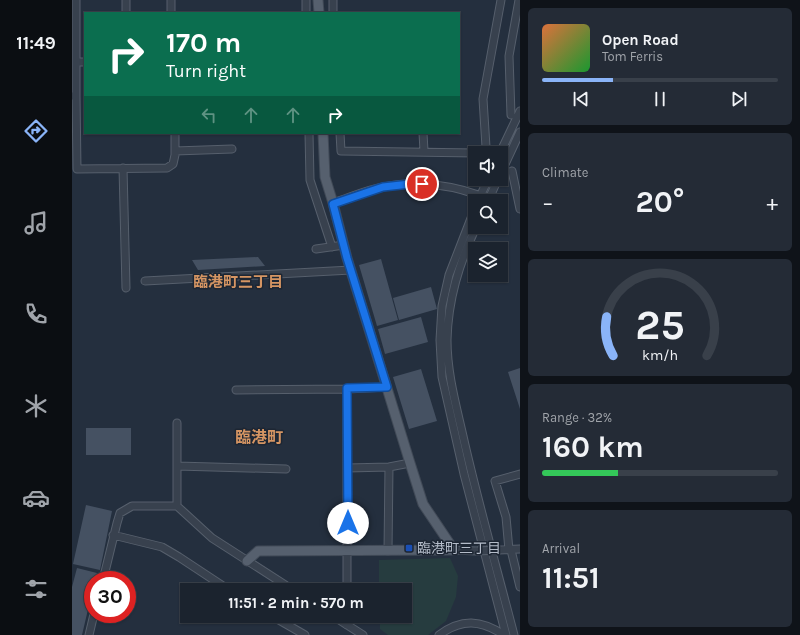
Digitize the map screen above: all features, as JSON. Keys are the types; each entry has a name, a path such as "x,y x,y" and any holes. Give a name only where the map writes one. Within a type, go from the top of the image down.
{"main road":[{"path":"318,0 319,12"},
{"path":"323,134 325,177 351,270 410,463 423,504 454,550"},
{"path":"247,561 258,551 454,550"}],"street":[{"path":"76,0 74,154 77,168 167,168 173,164 175,134"},
{"path":"126,0 126,12"},
{"path":"171,0 171,12"},
{"path":"306,0 306,12"},
{"path":"333,0 333,12"},
{"path":"486,146 483,99 501,0"},
{"path":"511,116 509,56 519,0"},
{"path":"76,62 84,62"},
{"path":"503,146 520,111"},
{"path":"508,157 520,132"},
{"path":"309,134 310,180 332,246"},
{"path":"340,134 341,150 468,153"},
{"path":"423,134 424,151"},
{"path":"175,151 232,149"},
{"path":"123,168 126,288"},
{"path":"512,171 518,188 520,209"},
{"path":"333,204 383,187 410,184 446,186 468,194"},
{"path":"468,226 449,275 442,306 440,340 442,377 464,474 505,635"},
{"path":"473,234 456,277 450,308 447,341 450,376 471,471 514,635"},
{"path":"316,249 344,245"},
{"path":"145,281 351,270"},
{"path":"236,390 387,387"},
{"path":"347,388 347,583"},
{"path":"177,423 177,506"},
{"path":"348,468 389,467 410,463"},
{"path":"177,466 286,469"},
{"path":"388,551 389,467"},
{"path":"520,474 496,481 506,516 510,550 520,583"},
{"path":"105,571 120,513 132,506 177,506 212,538 282,583"},
{"path":"114,536 162,547 180,557 219,583"},
{"path":"454,550 477,551 520,549"},
{"path":"89,635 92,623"},
{"path":"284,623 305,635"},
{"path":"344,623 363,635"},
{"path":"439,635 451,626 468,623 480,623 494,628 505,635"}],"green space":[{"path":"450,558 458,576 456,597 446,621 428,635 388,635 380,629 380,623 412,623 412,583 379,583 379,560"}],"building":[{"path":"258,257 265,266 198,270 192,260"},
{"path":"381,259 398,320 377,326 359,265"},
{"path":"431,287 437,309 399,320 393,298"},
{"path":"421,317 428,342 385,354 378,329"},
{"path":"520,368 520,409 508,372"},
{"path":"421,369 437,421 409,429 393,377"},
{"path":"86,428 131,428 131,455 86,455"},
{"path":"86,505 112,511 100,570 73,564"},
{"path":"77,568 89,571 84,571 85,623 82,635 72,635 72,587"}],"place":[{"name":"臨港町三丁目","path":"409,548"}],"district":[{"name":"臨港町三丁目","path":"238,282"},
{"name":"臨港町","path":"259,437"}],"route":[{"path":"348,523 347,388 387,387 347,258 333,204 383,187 422,184"}]}
